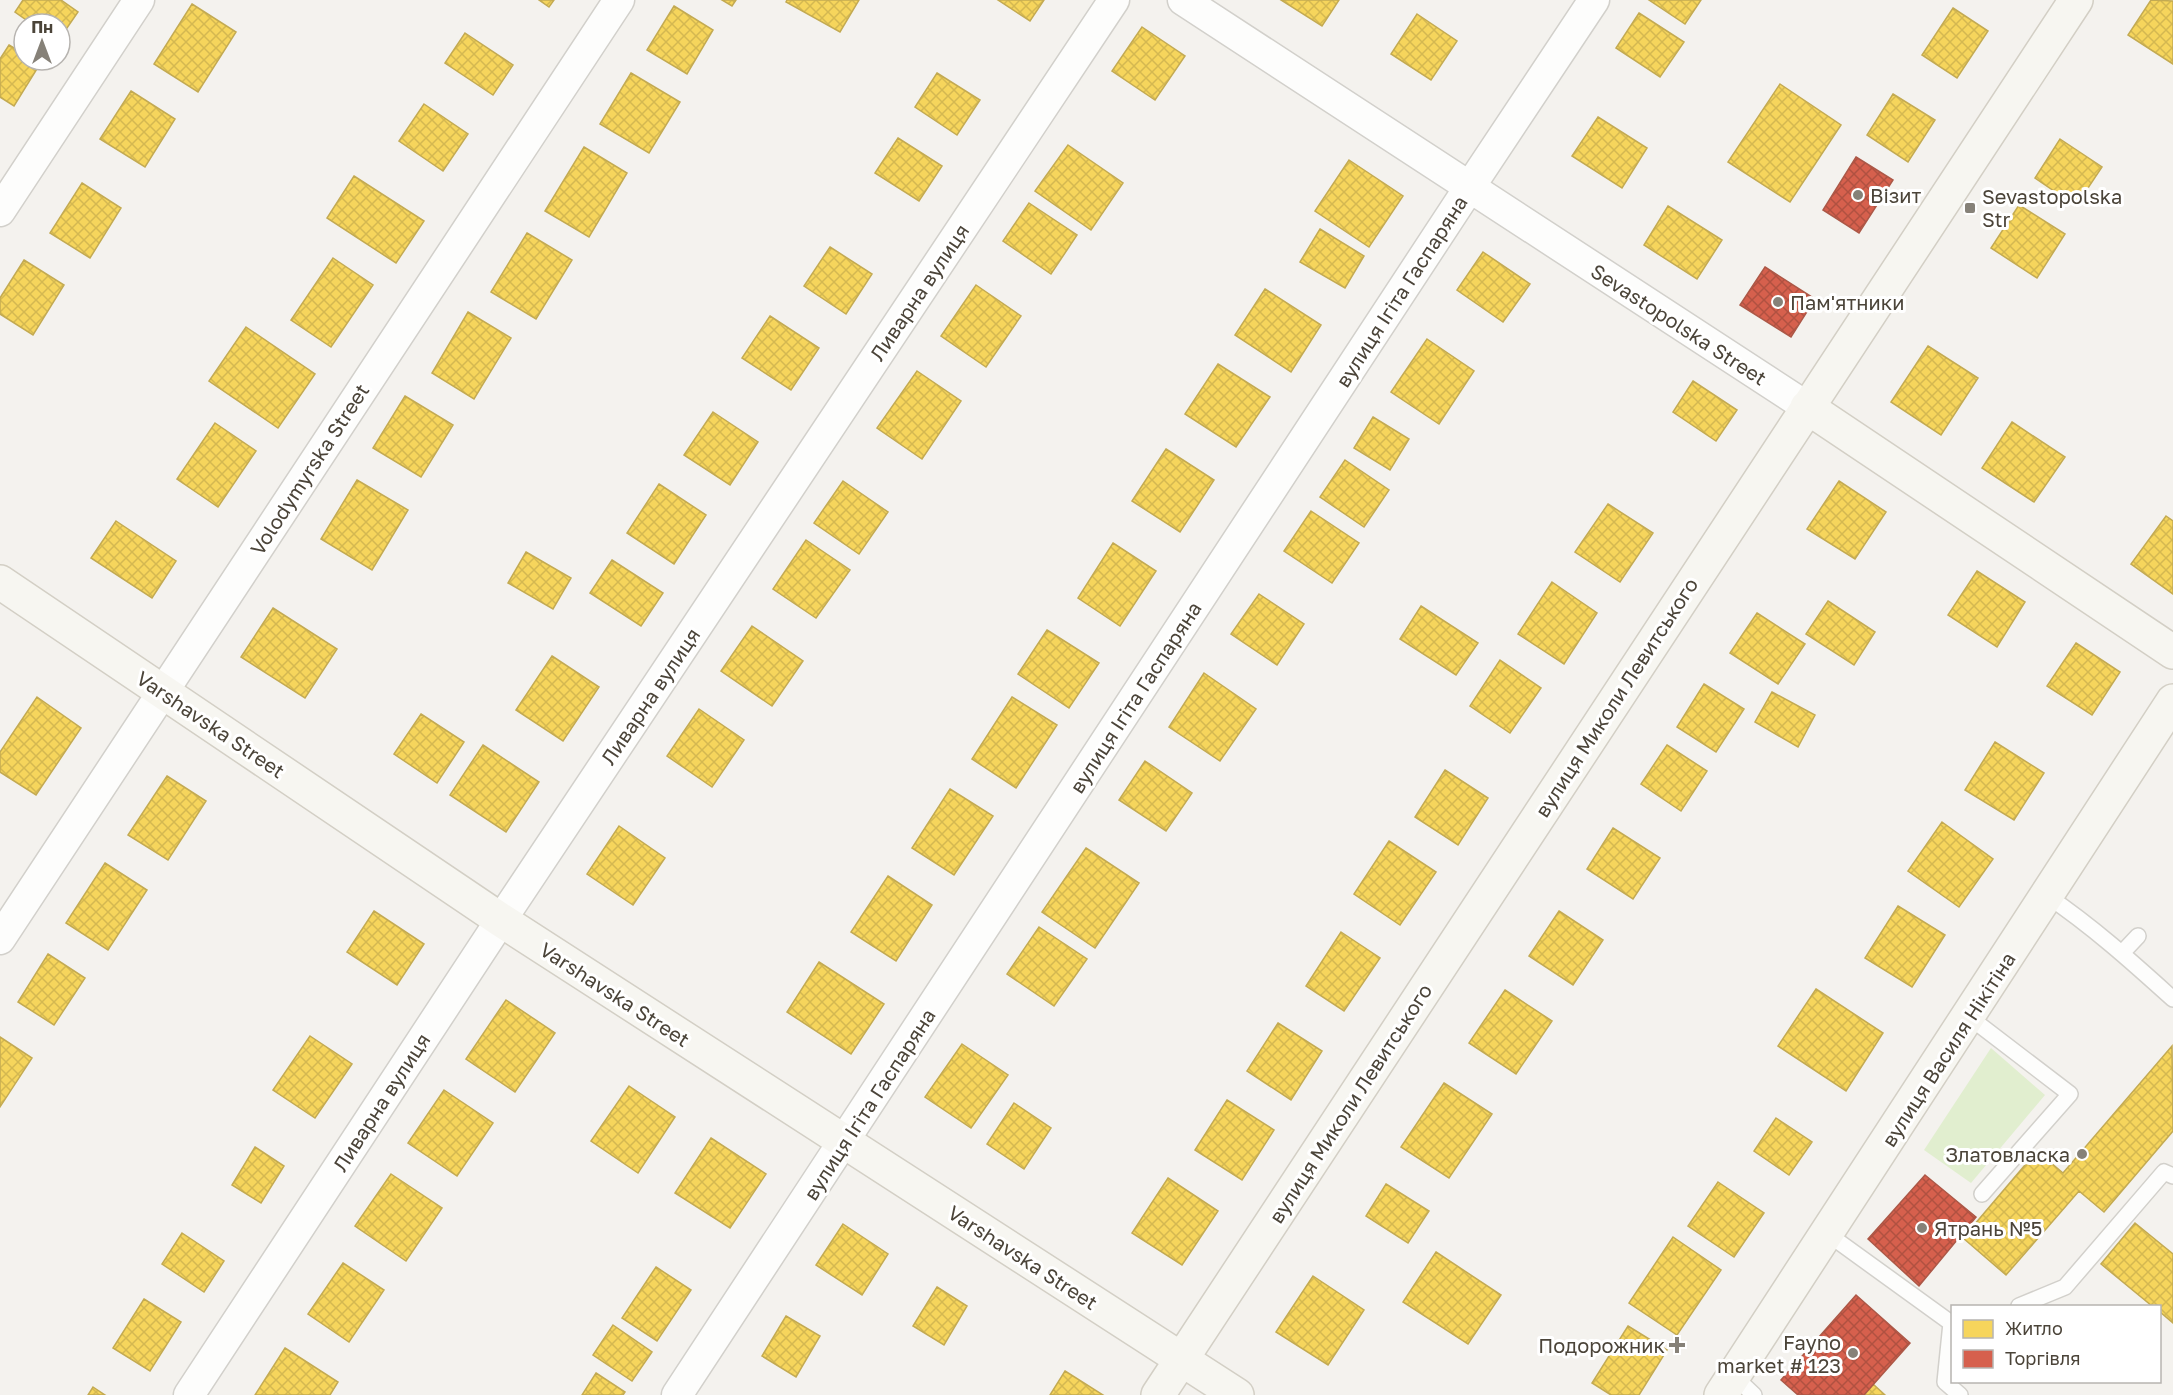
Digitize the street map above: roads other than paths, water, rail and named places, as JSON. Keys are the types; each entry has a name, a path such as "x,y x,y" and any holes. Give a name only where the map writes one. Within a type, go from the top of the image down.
{"street":[{"path":"0,211 139,0"},
{"name":"Volodymyrska Street","path":"0,939 619,0"},
{"name":"Ливарна вулиця","path":"189,1395 501,920 1114,0"},
{"name":"Sevastopolska Street","path":"1183,0 1807,407 2173,652"},
{"name":"вулиця Ігіта Гаспаряна","path":"677,1395 1594,0"},
{"name":"вулиця Миколи Левитського","path":"1158,1395 2076,0"},
{"name":"Varshavska Street","path":"0,582 501,920 1237,1395"},
{"name":"вулиця Василя Нікітіна","path":"1736,1389 1828,1234 2173,701"}],"lane":[{"path":"2046,895 2072,912 2173,999"},
{"path":"2122,953 2138,936"},
{"path":"1968,1016 2070,1094 1982,1194"},
{"path":"2021,1305 2065,1287 2164,1172 2173,1176"},
{"path":"1828,1234 1951,1321"},
{"path":"1951,1331 1945,1382 1960,1395"}],"place":[{"name":"Візит","path":"1858,195"},
{"name":"Sevastopolska Str","path":"1970,208"},
{"name":"Пам'ятники","path":"1778,302"},
{"name":"Златовласка","path":"2082,1154"},
{"name":"Ятрань №5","path":"1922,1228"},
{"name":"Подорожник","path":"1677,1345"},
{"name":"Fayno market # 123","path":"1853,1353"}]}
